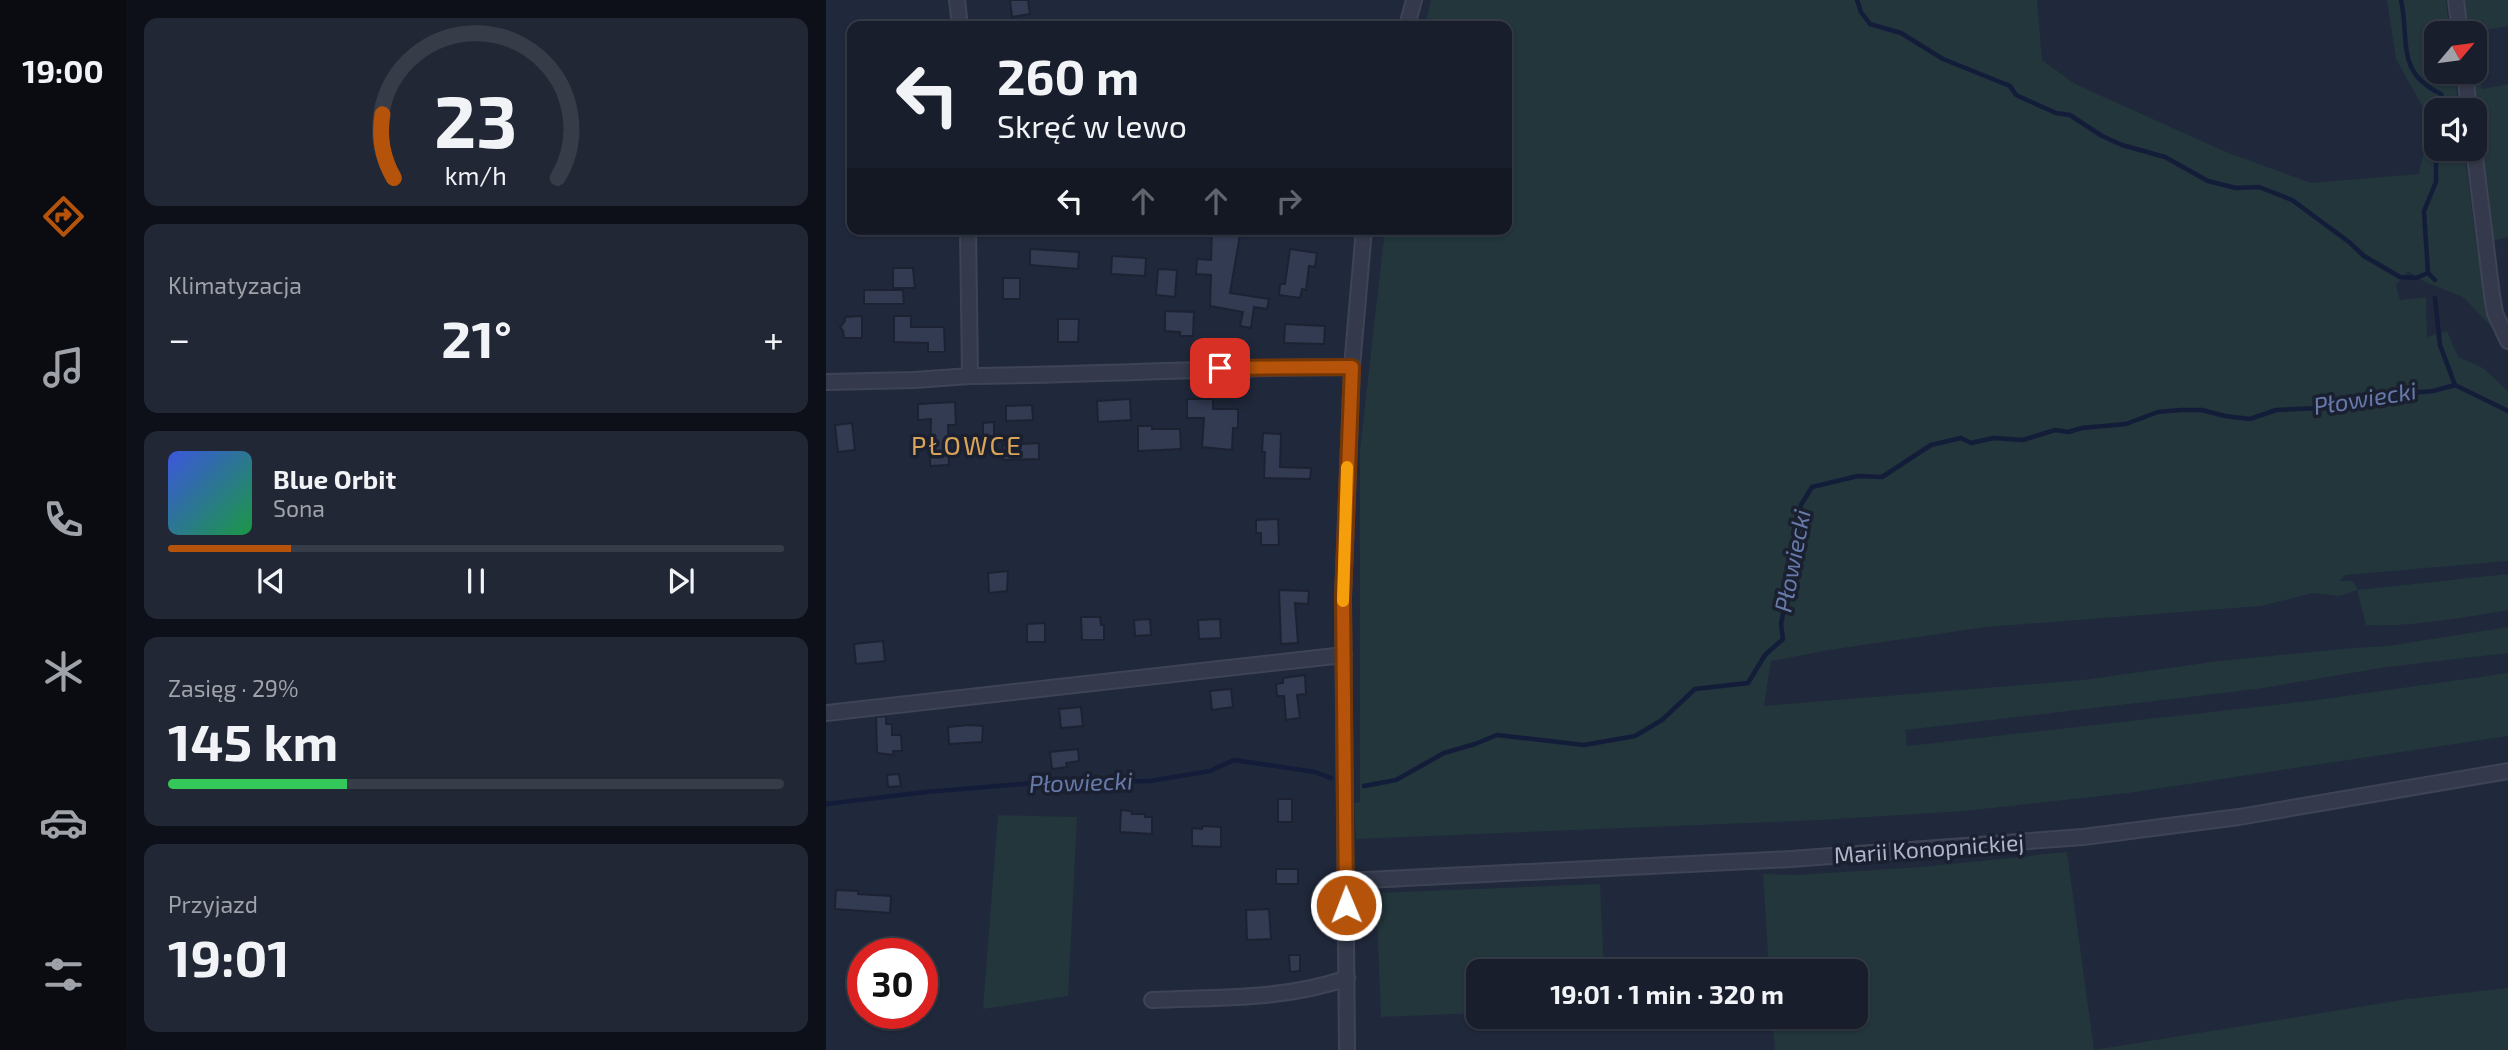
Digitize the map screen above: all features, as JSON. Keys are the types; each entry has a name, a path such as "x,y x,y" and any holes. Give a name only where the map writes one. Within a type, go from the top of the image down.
{"street":[{"path":"957,0 959,21"},
{"path":"1408,21 1414,0"},
{"path":"2456,0 2459,21"},
{"path":"2475,161 2495,313 2508,341"},
{"path":"968,235 970,376"},
{"path":"1347,1050 1343,597 1352,367 1363,235"},
{"path":"826,382 1197,368 1352,367"},
{"path":"826,713 1344,655"},
{"name":"Marii Konopnickiej","path":"1346,881 1791,859 2083,837 2239,817 2508,771"},
{"path":"1152,1000 1288,993 1325,986 1347,978"}],"shaded area":[{"path":"1431,0 2037,0 2042,60 2075,84 2226,152 2311,183 2419,174 2424,149 2424,161 2466,161 2477,249 2492,327 2463,297 2425,282 2408,271 2396,285 2400,300 2426,297 2427,337 2447,331 2458,357 2483,368 2508,391 2508,561 2345,575 2340,581 2353,581 2358,590 2508,574 2508,610 2419,623 2366,625 2357,590 2339,596 2313,593 2261,606 1986,627 1771,661 1764,706 2083,680 2219,661 2388,646 2508,627 2508,653 2387,667 2257,689 1905,730 1907,746 2310,701 2508,673 2508,736 2128,793 1964,811 1820,820 1356,839 1354,803 1360,802 1360,450 1384,235 1512,235 1512,21 1426,21"},
{"path":"2387,0 2446,0 2449,21 2424,21 2424,84 2456,84 2457,98 2424,98 2424,109 2396,59"},
{"path":"2463,0 2508,0 2508,26 2487,30 2487,21 2465,21"},
{"path":"2472,84 2481,84 2482,89 2508,84 2508,237 2491,241 2482,161 2487,161 2487,98 2474,98"},
{"path":"998,815 1077,817 1068,996 983,1009"},
{"path":"2067,852 2094,1050 1775,1050 1773,1029 1868,1029 1868,959 1768,959 1763,874 1796,875 1921,867"},
{"path":"1600,884 1603,959 1466,959 1466,1014 1381,1017 1376,893"},
{"path":"2508,988 2508,1050 2094,1050 2408,999"}],"building":[{"path":"1010,0 1028,0 1030,14 1012,17"},
{"path":"1212,235 1240,235 1230,293 1269,299 1267,309 1254,307 1251,328 1240,326 1243,312 1210,306 1211,275 1196,274 1197,259 1211,260"},
{"path":"1030,249 1079,252 1078,269 1030,265"},
{"path":"1290,249 1317,253 1315,267 1309,266 1306,290 1302,289 1300,298 1279,295 1280,284 1285,284"},
{"path":"1112,256 1146,258 1145,276 1111,274"},
{"path":"893,268 913,268 915,288 893,288"},
{"path":"1158,269 1177,270 1175,297 1156,295"},
{"path":"1003,278 1020,278 1020,299 1003,299"},
{"path":"864,290 903,290 904,304 864,304"},
{"path":"1165,311 1194,312 1193,336 1180,336 1180,332 1165,331"},
{"path":"862,316 862,338 844,338 840,327 845,317"},
{"path":"894,316 911,316 911,327 944,327 945,352 928,352 928,343 894,342"},
{"path":"1058,319 1079,319 1078,342 1058,342"},
{"path":"1285,324 1325,326 1324,344 1284,343"},
{"path":"1130,399 1131,420 1098,422 1097,401"},
{"path":"1187,399 1213,399 1213,409 1238,409 1238,428 1233,428 1232,450 1202,447 1204,418 1187,418"},
{"path":"955,402 956,425 948,425 949,465 930,466 931,419 918,420 918,404"},
{"path":"1032,405 1033,420 1006,421 1006,406"},
{"path":"994,422 994,436 983,436 983,423"},
{"path":"852,423 855,450 838,452 835,425"},
{"path":"1138,426 1180,429 1181,449 1138,451"},
{"path":"1263,433 1281,434 1280,467 1311,468 1310,479 1264,478"},
{"path":"1039,443 1039,459 1003,460 1003,445"},
{"path":"1278,519 1279,545 1261,545 1261,533 1256,533 1256,520"},
{"path":"1008,571 1007,591 989,593 988,573"},
{"path":"1279,590 1309,591 1308,604 1295,603 1298,643 1281,644"},
{"path":"1081,617 1100,617 1101,625 1104,625 1104,640 1082,640"},
{"path":"1150,619 1151,635 1135,636 1134,620"},
{"path":"1220,619 1221,638 1199,639 1198,620"},
{"path":"1045,623 1045,642 1027,642 1027,624"},
{"path":"883,641 885,661 856,664 854,644"},
{"path":"1305,675 1306,694 1297,695 1300,718 1286,720 1284,696 1277,696 1276,684 1283,683 1283,678"},
{"path":"1231,689 1233,707 1212,710 1210,691"},
{"path":"1081,707 1083,726 1061,728 1059,709"},
{"path":"886,716 886,724 892,724 892,735 901,735 902,751 893,751 894,755 877,753 876,717"},
{"path":"983,726 982,742 949,744 948,727"},
{"path":"1078,749 1079,761 1066,763 1067,767 1052,769 1050,752"},
{"path":"899,774 901,786 888,787 887,775"},
{"path":"1278,799 1292,799 1292,822 1278,822"},
{"path":"1121,810 1152,817 1152,834 1120,832"},
{"path":"1202,826 1221,827 1221,847 1192,846 1192,828 1202,829"},
{"path":"1276,869 1298,869 1298,884 1276,884"},
{"path":"836,890 891,896 890,913 835,909"},
{"path":"1269,909 1271,939 1247,940 1246,910"},
{"path":"1289,955 1300,955 1300,971 1290,972"}],"waterway":[{"path":"1857,0 1861,12 1870,24 1901,33 1943,59 2010,86 2016,95 2056,113 2070,115 2102,136 2122,145 2165,157 2208,181 2236,188 2259,187 2292,200 2364,256 2400,277 2416,278 2428,273 2435,280"},
{"path":"2401,0 2407,54 2411,65 2417,76 2441,94 2442,98"},
{"path":"2428,273 2424,211 2436,182 2436,161"},
{"path":"2435,298 2440,345 2455,385"},
{"name":"Płowiecki","path":"1364,786 1396,780 1444,753 1497,735 1584,745 1635,736 1662,720 1695,689 1748,683 1765,655 1783,639 1781,624 1796,548 1801,505 1812,487 1858,476 1882,477 1931,445 1961,438 1971,443 1994,438 2023,440 2055,430 2068,432 2126,424 2158,412 2181,410 2202,410 2250,419 2276,410 2340,407 2373,396 2433,391 2455,385 2508,411"},
{"name":"Płowiecki","path":"826,804 1046,782 1150,781 1210,771 1234,760 1315,772 1331,778"}],"slow traffic":[{"path":"1343,601 1347,467"}],"district":[{"name":"PŁOWCE","path":"967,446"}],"route":[{"path":"1220,368 1352,367 1343,597 1346,905"}]}
